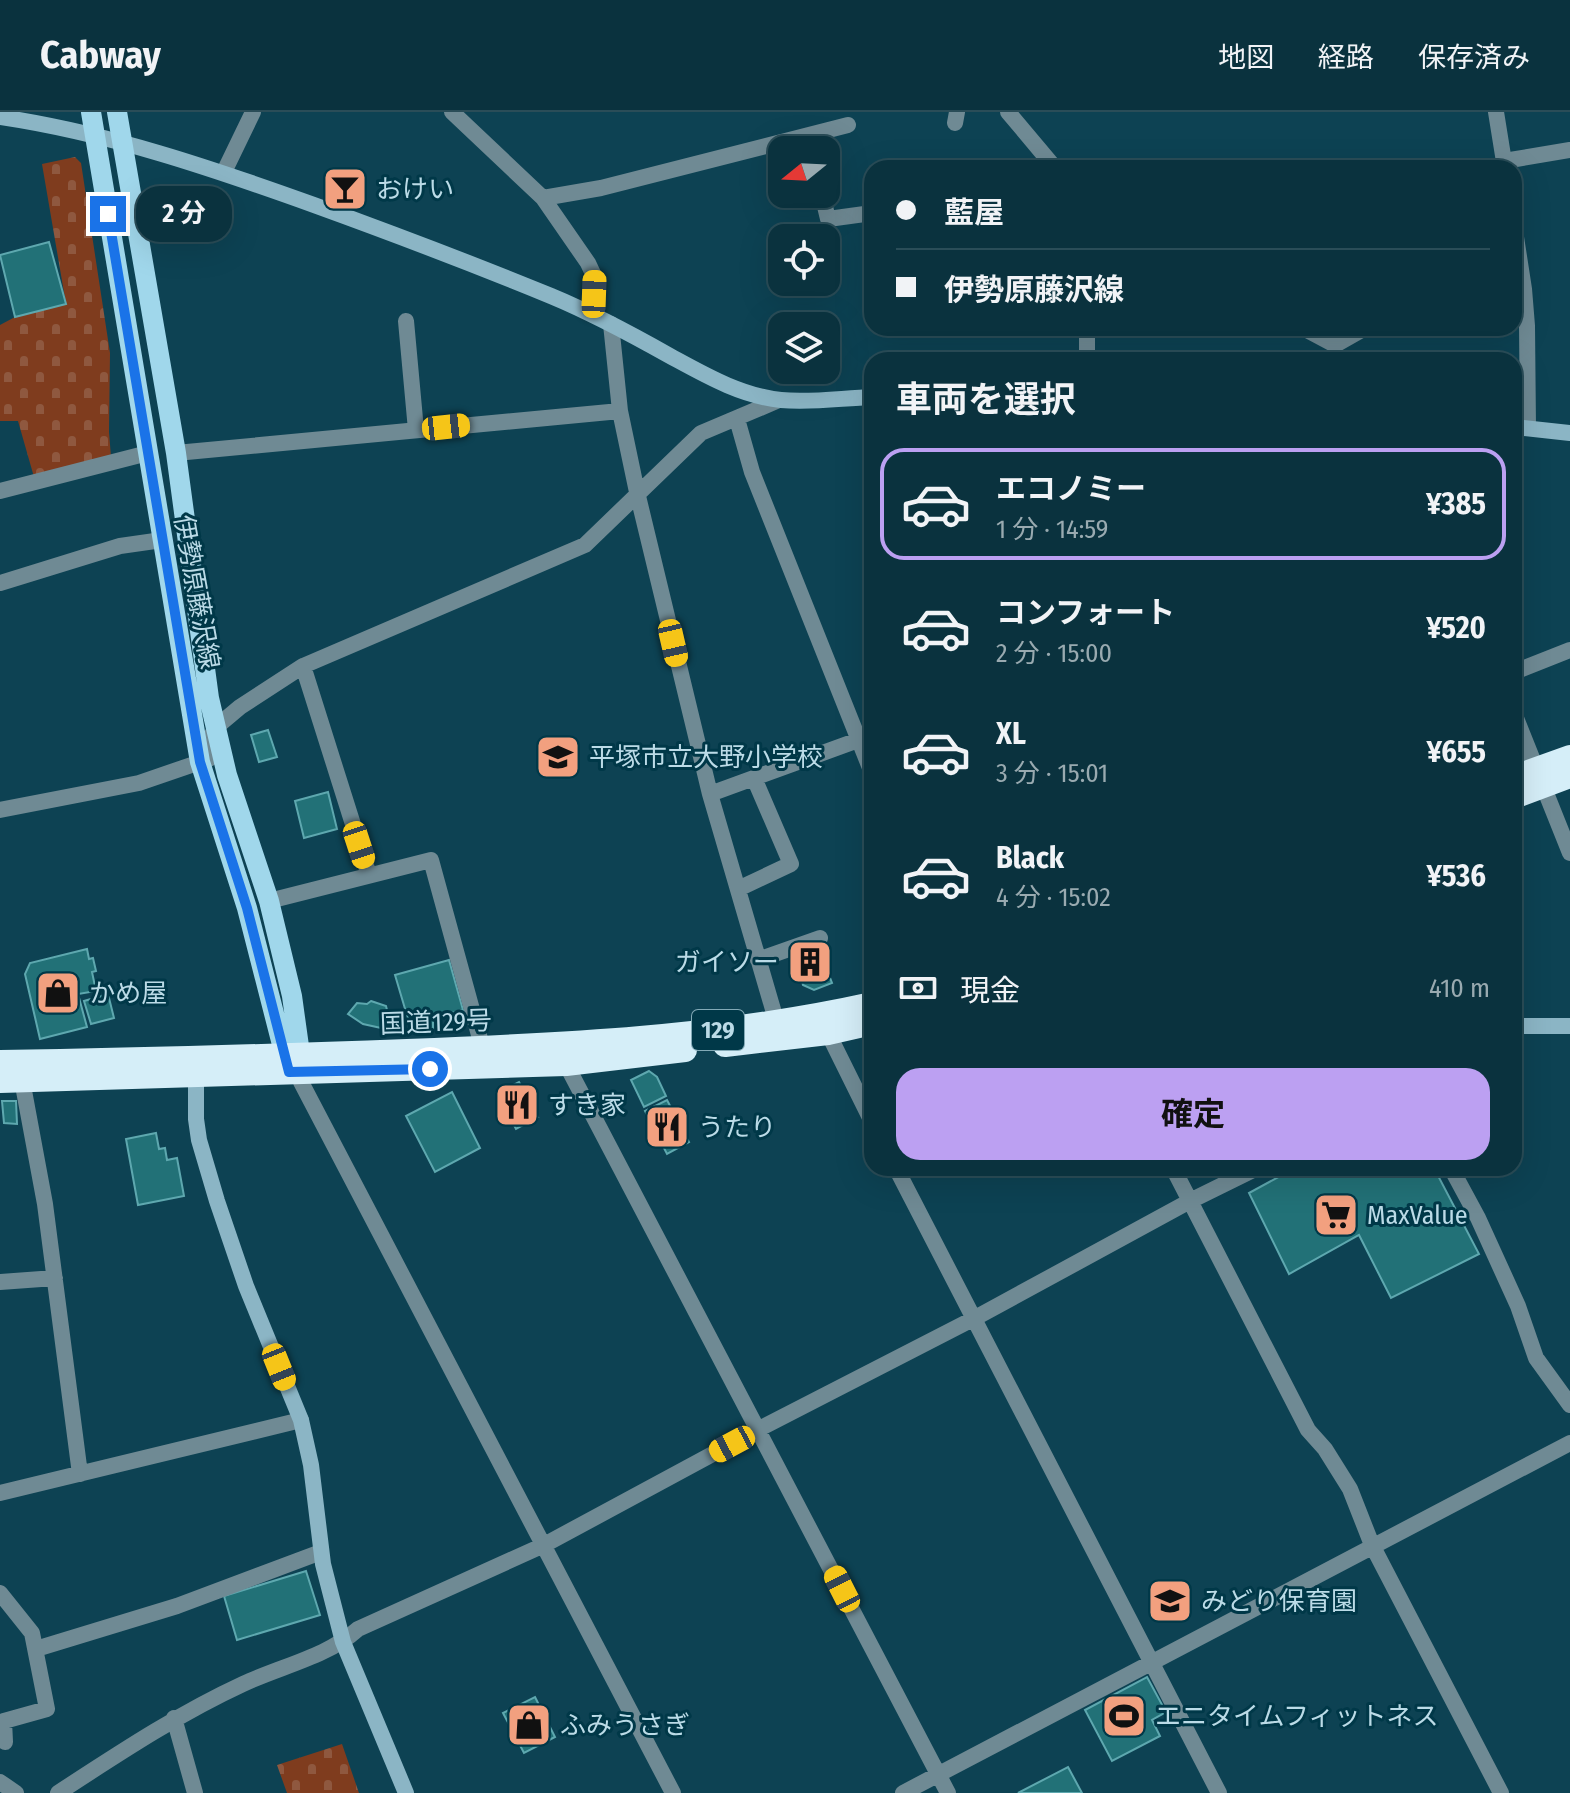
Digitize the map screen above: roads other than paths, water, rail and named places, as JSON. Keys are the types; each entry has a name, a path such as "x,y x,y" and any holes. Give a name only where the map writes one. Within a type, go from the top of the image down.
{"highway":[{"path":"1531,777 1570,757"},
{"path":"1531,777 1570,776"},
{"name":"国道129号","path":"485,1058 566,1064 779,1030 864,1006"},
{"name":"国道129号","path":"0,1062 296,1067 485,1058 702,1032 779,1030 828,1033 864,1025"},
{"name":"国道129号","path":"11,1080 197,1064"}],"main road":[{"name":"伊勢原藤沢線","path":"91,112 200,762 296,1067"},
{"name":"伊勢原藤沢線","path":"117,112 176,453 215,728 269,901 292,996 296,1067"}],"street":[{"path":"224,172 253,112"},
{"path":"452,112 543,198 588,263 595,278 594,294 587,311"},
{"path":"1008,112 1048,160"},
{"path":"1496,112 1504,160"},
{"path":"0,117 122,143 224,172 454,256 587,311 717,381 744,392 779,400 864,401"},
{"path":"824,136 848,125"},
{"path":"1522,160 1570,150"},
{"path":"543,198 768,151"},
{"path":"825,208 828,219 864,214"},
{"path":"406,321 416,430"},
{"path":"611,324 620,411 637,492 710,794 779,1030"},
{"path":"1318,336 1335,345 1351,336"},
{"path":"200,762 215,728 240,707 303,666 585,545 701,433 779,400"},
{"path":"176,453 620,411"},
{"path":"737,419 752,472 864,732"},
{"path":"1522,428 1570,433"},
{"path":"0,491 148,453"},
{"path":"0,583 120,546 162,540"},
{"path":"1522,669 1570,650"},
{"path":"303,666 369,875"},
{"path":"710,794 864,738"},
{"path":"1522,743 1531,777 1570,853"},
{"path":"0,810 139,783 222,755"},
{"path":"738,889 791,864 754,778"},
{"path":"269,901 431,860 485,1058"},
{"path":"758,960 820,938"},
{"path":"1522,1026 1570,1026"},
{"path":"828,1033 864,1106"},
{"path":"197,1064 196,1119 199,1140 246,1286 301,1420 311,1465 321,1552 343,1642 406,1793"},
{"path":"566,1064 948,1793"},
{"path":"296,1067 673,1793"},
{"path":"11,1080 45,1204 80,1474"},
{"path":"900,1176 1219,1793"},
{"path":"1177,1176 1308,1430 1325,1449 1350,1489 1372,1545 1501,1793"},
{"path":"58,1793 174,1718 243,1683 343,1642 358,1629 544,1545 1241,1176"},
{"path":"1455,1176 1518,1306 1536,1358 1570,1405"},
{"path":"0,1282 55,1278"},
{"path":"0,1493 301,1420"},
{"path":"903,1793 1570,1443"},
{"path":"36,1649 177,1606 321,1552"},
{"path":"0,1593 32,1633 47,1709 4,1721 5,1742"},
{"path":"174,1718 195,1793"},
{"path":"0,1782 16,1793"}],"place":[{"name":"おけい","path":"345,189"},
{"name":"平塚市立大野小学校","path":"558,757"},
{"name":"ガイソー","path":"810,962"},
{"name":"かめ屋","path":"58,993"},
{"name":"すき家","path":"517,1105"},
{"name":"うたり","path":"667,1127"},
{"name":"MaxValue","path":"1336,1215"},
{"name":"みどり保育園","path":"1170,1601"},
{"name":"エニタイムフィットネス","path":"1124,1716"},
{"name":"ふみうさぎ","path":"529,1725"}]}
